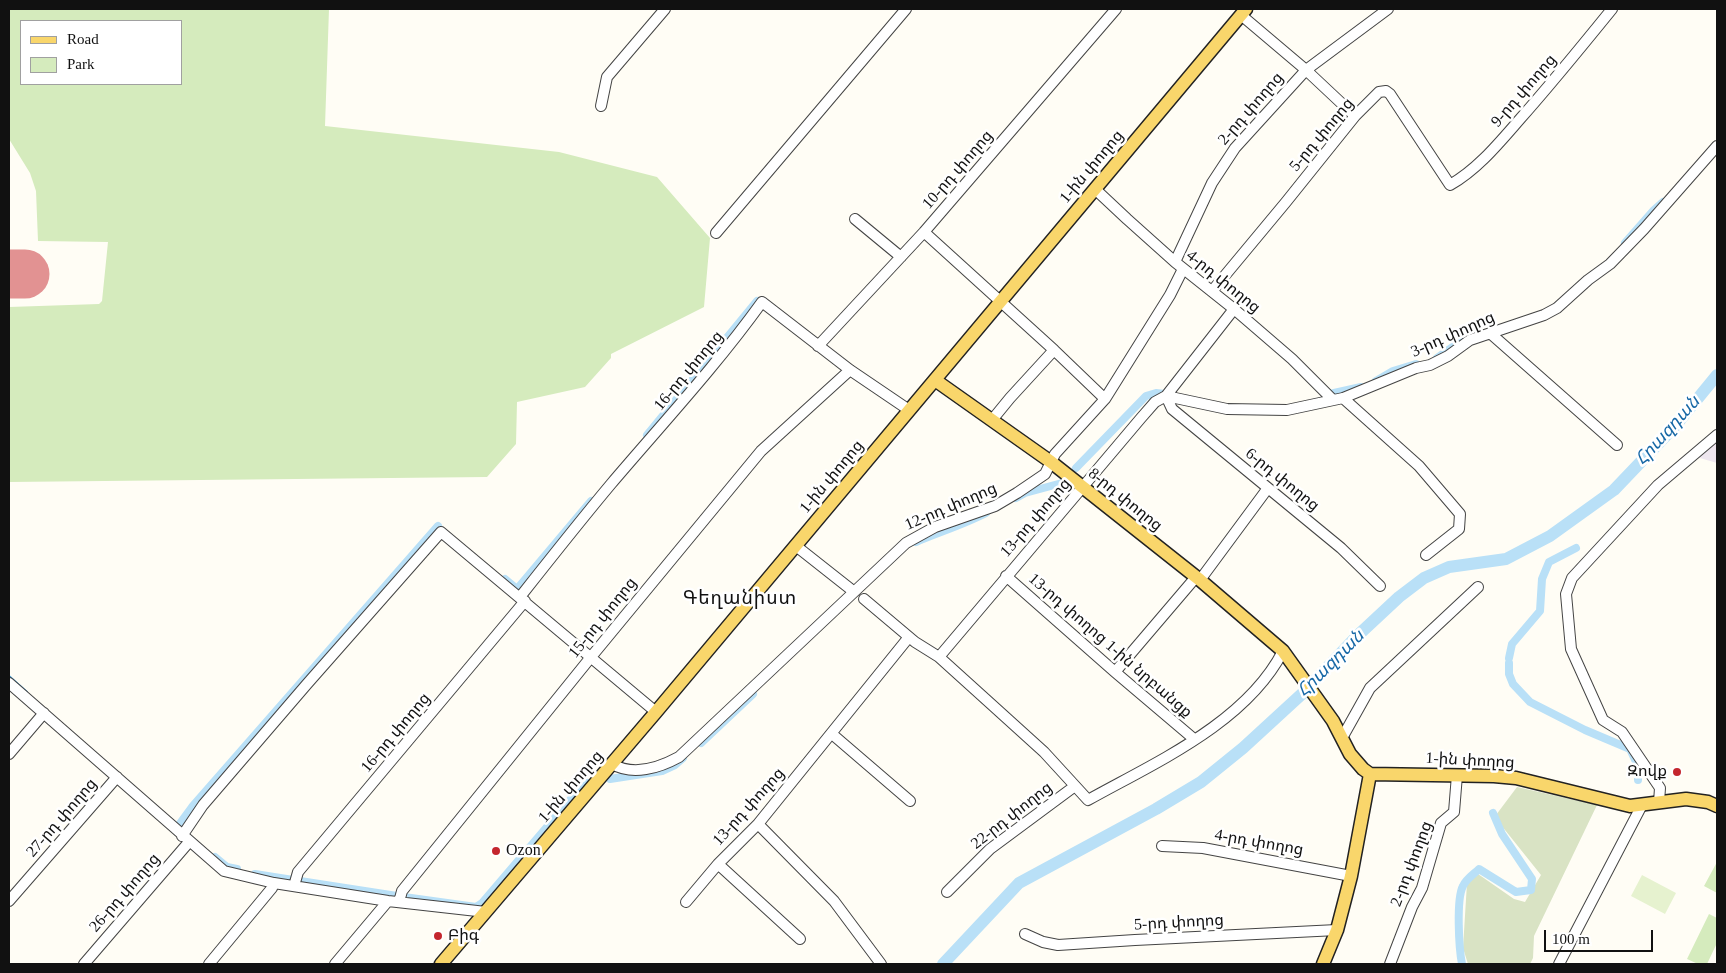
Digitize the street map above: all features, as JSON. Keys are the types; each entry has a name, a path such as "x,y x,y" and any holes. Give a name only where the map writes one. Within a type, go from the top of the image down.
{"main road":[{"name":"1-ին փողոց","path":"441,964 656,712 1244,12"},
{"name":"8-րդ փողոց","path":"935,380 1051,462 1198,579 1285,653 1333,721 1342,738"},
{"path":"1323,964 1337,930 1351,876 1370,774 1350,754 1342,738"},
{"name":"1-ին փողոց","path":"1370,774 1516,778 1630,806 1686,799 1708,802 1717,806"}],"street":[{"path":"601,106 607,77 665,9"},
{"path":"716,233 906,9"},
{"name":"10-րդ փողոց","path":"818,346 924,232 1116,9"},
{"name":"2-րդ փողոց","path":"1179,265 1212,183 1235,148 1306,70 1388,9"},
{"name":"9-րդ փողոց","path":"1450,185 1466,176 1505,136 1564,70 1612,9"},
{"path":"1244,12 1355,116"},
{"name":"5-րդ փողոց","path":"1212,291 1355,116 1379,92 1386,91 1390,94 1450,185"},
{"name":"3-րդ փողոց","path":"1166,396 1227,409 1262,410 1287,410 1343,398 1416,368 1430,365 1448,356 1470,340 1544,315 1557,308 1588,280 1610,264 1717,146"},
{"name":"4-րդ փողոց","path":"1095,189 1127,220 1179,265 1292,359 1332,399"},
{"path":"855,219 901,257"},
{"path":"924,232 1105,399"},
{"name":"12-րդ փողոց","path":"612,764 619,768 633,770 649,769 666,764 679,757 906,543 935,527 995,506 1018,494 1045,474 1055,454 1105,399 1170,295 1179,265"},
{"name":"16-րդ փողոց","path":"294,886 298,872 522,599 612,483 742,331 762,302 850,370 909,410"},
{"name":"13-րդ փողոց","path":"939,657 1154,402 1166,396 1234,309"},
{"path":"1490,333 1617,444"},
{"path":"992,420 1054,350"},
{"name":"15-րդ փողոց","path":"399,902 402,891 590,657 760,451 850,370"},
{"name":"6-րդ փողոց","path":"1166,396 1172,409 1341,548 1380,586"},
{"path":"1343,398 1419,466 1460,514 1459,529 1426,555"},
{"path":"1659,802 1660,788 1622,732 1603,720 1571,649 1566,594 1572,578 1658,485 1717,435"},
{"path":"1115,672 1198,579 1268,488"},
{"name":"26-րդ փողոց","path":"84,964 186,839 209,798 441,532 522,599"},
{"path":"796,546 853,591"},
{"name":"13-րդ փողոց 1-ին նրբանցք","path":"1006,576 1115,672 1194,738"},
{"path":"1342,738 1370,688 1478,587"},
{"path":"522,599 656,712"},
{"path":"864,599 910,637 939,657 1044,752 1088,800 1179,750 1251,697 1285,653"},
{"name":"13-րդ փողոց","path":"686,902 718,864 758,824 910,637"},
{"path":"9,683 224,871 274,883 388,901 486,912"},
{"path":"9,754 44,713"},
{"path":"832,734 910,801"},
{"name":"2-րդ փողոց","path":"1390,964 1402,931 1422,888 1441,823 1454,812 1457,775"},
{"name":"27-րդ փողոց","path":"9,901 117,778"},
{"name":"22-րդ փողոց","path":"947,892 990,849 1075,786"},
{"path":"1559,964 1642,806"},
{"path":"758,824 834,901 881,964"},
{"name":"4-րդ փողոց","path":"1162,846 1203,848 1351,876"},
{"path":"718,864 800,939"},
{"path":"209,964 272,888 274,883"},
{"path":"335,964 388,901"},
{"name":"5-րդ փողոց","path":"1025,934 1043,942 1058,945 1337,930"}],"shaded area":[{"path":"1717,443 1717,463 1693,456"}],"green space":[{"path":"9,9 329,9 325,126 559,152 657,177 710,238 704,307 611,354 611,358 585,387 517,402 516,444 487,477 9,482 9,307 99,304 102,301 108,242 38,241 36,191 30,173 9,139"},
{"path":"1517,787 1597,805 1534,936 1533,958 1530,964 1468,964 1463,948 1467,883 1478,874 1514,899 1525,902 1541,875 1497,820 1496,815"},
{"path":"1717,862 1717,893 1704,886"},
{"path":"1642,875 1676,893 1665,914 1631,896"},
{"path":"1709,914 1717,918 1717,943 1707,964 1698,964 1687,959"}],"waterway":[{"path":"1625,243 1663,202"},
{"path":"647,435 757,301"},
{"path":"1437,358 1468,336"},
{"path":"1376,381 1393,371 1416,364"},
{"name":"Հրազդան","path":"943,964 1019,883 1156,809 1201,782 1243,748 1304,692 1355,638 1399,597 1424,578 1449,567 1506,559 1550,536 1614,490 1676,425 1717,375"},
{"path":"1334,393 1361,387"},
{"path":"1076,468 1146,396 1156,393 1165,394"},
{"path":"1016,498 1025,493 1062,483"},
{"path":"505,579 517,589 591,501"},
{"path":"916,542 986,513"},
{"path":"178,826 192,807 438,526"},
{"path":"1509,658 1512,644 1540,611 1542,579 1549,562 1576,548"},
{"path":"1509,663 1509,674 1513,684 1530,702 1585,730 1630,749 1638,766 1638,780"},
{"path":"9,676 27,692"},
{"path":"701,743 753,694"},
{"path":"610,779 662,771 675,765 683,758"},
{"path":"404,897 476,907 482,903 581,787 587,783"},
{"path":"1462,964 1459,936 1459,902 1463,886 1468,879 1479,869 1516,892 1531,890 1532,879 1502,834 1493,813"},
{"path":"215,857 227,867 237,869"},
{"path":"255,874 293,880"},
{"path":"300,881 397,896"}],"runway":[{"path":"9,274 25,274"}],"place":[{"name":"Զովք","path":"1677,772"},
{"name":"Ozon","path":"496,851"},
{"name":"Բիգ","path":"438,936"}],"district":[{"name":"Գեղանիստ","path":"740,599"}]}
